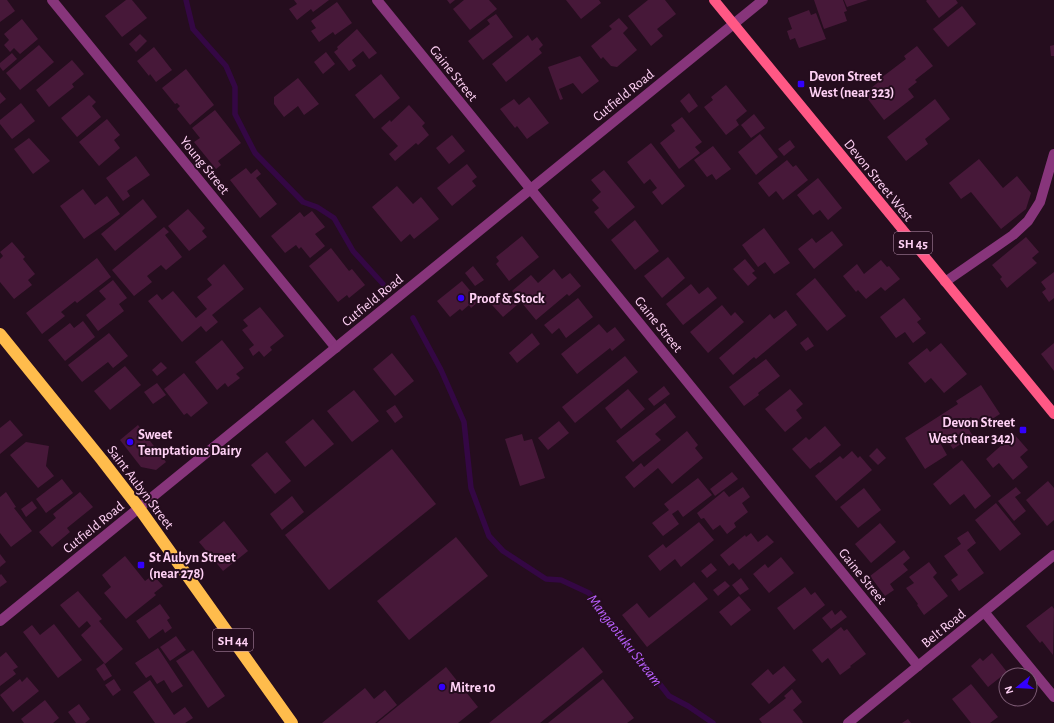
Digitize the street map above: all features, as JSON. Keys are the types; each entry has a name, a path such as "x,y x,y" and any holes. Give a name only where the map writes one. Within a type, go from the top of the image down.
{"highway":[{"name":"Saint Aubyn Street","path":"0,334 139,508 292,723"}],"main road":[{"name":"Devon Street West","path":"714,0 1054,414"}],"street":[{"name":"Young Street","path":"52,0 336,348"},
{"name":"Gaine Street","path":"377,0 918,666"},
{"name":"Cutfield Road","path":"0,621 763,0"},
{"path":"945,282 1013,235 1028,221 1040,202 1054,154"},
{"name":"Belt Road","path":"848,723 985,613 1054,555"},
{"path":"985,613 1054,697"}],"building":[{"path":"0,0 7,0 15,11 0,22"},
{"path":"126,0 132,0 147,18 122,37 105,16"},
{"path":"294,0 329,0 313,12 311,9 297,20 289,9 297,4"},
{"path":"447,0 455,0 450,4"},
{"path":"464,0 489,0 497,9 470,30 453,9"},
{"path":"566,0 599,0 601,3 581,19"},
{"path":"648,0 665,0 676,14 657,29 663,36 651,46 628,16"},
{"path":"814,0 843,0 847,11 844,12 847,21 824,29"},
{"path":"844,0 868,0 847,7"},
{"path":"956,0 958,3 939,18 926,1"},
{"path":"337,2 352,23 335,35 333,32 319,42 311,31 316,28 311,21"},
{"path":"962,6 976,24 948,47 933,29"},
{"path":"809,10 811,15 816,13 826,39 799,48 795,38 790,40 787,31 792,29 788,18"},
{"path":"496,14 513,37 483,60 468,41 490,24 487,20"},
{"path":"619,18 628,28 623,33 637,50 617,67 611,66 603,57 601,59 591,46 612,29 609,26"},
{"path":"22,19 38,39 20,54 14,48 10,52 4,45 9,40 4,34"},
{"path":"357,29 377,53 369,59 363,51 352,60 356,66 349,71 334,52 338,49 337,47"},
{"path":"140,34 147,41 136,52 129,44"},
{"path":"528,35 532,41 537,37 543,45 539,49 542,53 506,82 492,64"},
{"path":"39,45 54,62 20,90 6,73"},
{"path":"1054,45 1054,56 1051,56 1050,46"},
{"path":"917,46 933,66 915,80 917,82 908,89 914,97 884,120 864,94 882,79 881,78 906,59 904,56"},
{"path":"154,47 172,70 156,82 137,61"},
{"path":"326,52 335,64 323,74 314,62"},
{"path":"12,53 17,59 3,71 0,67 0,63"},
{"path":"580,56 599,81 582,94 573,83 559,89 563,99 560,100 548,67"},
{"path":"72,60 84,74 72,84 74,87 49,107 36,90"},
{"path":"186,69 214,105 190,125 177,109 180,106 177,103 175,104 162,88"},
{"path":"381,74 400,98 374,119 355,95"},
{"path":"298,78 319,104 304,115 298,106 284,117 274,104 274,97"},
{"path":"726,85 747,111 736,120 739,125 726,135 704,107 713,100 711,97"},
{"path":"0,92 6,99 0,104"},
{"path":"689,93 698,106 689,113 680,101"},
{"path":"89,95 96,102 92,106 101,117 77,137 61,118"},
{"path":"529,97 549,123 527,139 517,126 515,128 500,109 514,99 519,105"},
{"path":"935,99 950,119 925,139 928,144 906,161 887,137"},
{"path":"21,103 35,121 12,139 0,124 0,120"},
{"path":"409,105 425,123 422,126 429,135 418,145 416,143 395,161 389,154 398,146 381,128 390,120 391,122"},
{"path":"215,110 241,143 218,161 221,165 216,169 194,142 200,138 192,128"},
{"path":"754,114 765,128 751,138 741,125"},
{"path":"682,117 702,142 695,147 700,153 679,169 660,143 675,131 671,125"},
{"path":"107,119 120,135 114,140 120,148 99,166 79,142"},
{"path":"760,134 778,157 756,175 738,152"},
{"path":"452,135 465,151 449,164 436,148"},
{"path":"29,138 50,161 33,174 14,149"},
{"path":"790,140 795,147 784,156 778,149"},
{"path":"651,143 685,186 662,205 652,192 657,188 650,179 644,184 627,162"},
{"path":"713,146 731,169 716,180 712,174 707,177 694,160"},
{"path":"136,156 150,175 127,191 130,196 123,201 106,178"},
{"path":"979,159 1003,188 1017,176 1031,193 1026,209 1001,229 971,192 961,199 949,183"},
{"path":"787,160 793,167 796,165 808,180 783,200 776,191 769,197 758,183"},
{"path":"467,164 477,177 472,181 476,186 452,206 437,188"},
{"path":"246,168 251,174 257,169 261,174 256,178 277,204 260,218 230,180"},
{"path":"604,170 635,207 608,229 594,212 599,208 592,200 601,192 591,180"},
{"path":"818,178 842,208 828,220 820,210 813,215 797,195"},
{"path":"397,186 413,204 421,197 439,219 414,239 410,234 401,242 372,207"},
{"path":"83,189 95,205 107,196 120,214 84,239 60,206"},
{"path":"143,199 157,217 115,251 101,234"},
{"path":"188,209 205,228 202,231 207,237 189,251 168,226"},
{"path":"312,211 325,227 315,234 325,246 310,258 301,247 299,249 296,245 285,253 271,236 300,212 304,217"},
{"path":"635,220 659,251 635,270 611,240"},
{"path":"164,227 169,232 165,235 182,257 166,270 161,265 147,276 152,282 134,296 112,270"},
{"path":"764,228 790,263 774,274 765,262 758,267 742,245"},
{"path":"832,231 843,245 814,269 798,249 812,238 816,243"},
{"path":"522,236 539,257 509,281 496,264 499,261 496,257"},
{"path":"1026,237 1039,252 1032,258 1037,263 1007,288 1000,279 1002,277 992,265"},
{"path":"12,242 25,257 23,259 35,274 28,280 32,285 14,299 0,282 0,259 3,256 0,252"},
{"path":"331,248 349,271 352,269 365,285 349,298 347,295 338,302 309,266"},
{"path":"668,257 685,278 662,298 644,276"},
{"path":"97,258 111,277 77,303 75,301 61,312 65,316 42,334 26,313"},
{"path":"745,259 755,271 752,273 757,278 748,286 733,269"},
{"path":"881,260 887,267 889,266 900,279 885,291 881,287 866,299 858,290 856,292 843,276 857,264 864,274"},
{"path":"224,264 244,289 212,315 218,322 206,332 201,326 182,342 148,301 157,294 162,300 173,291 196,318 207,309 197,297 212,285 207,279"},
{"path":"473,266 484,280 475,286 465,273"},
{"path":"554,269 562,279 570,273 581,286 569,296 567,294 536,320 512,291 531,275 538,283"},
{"path":"1054,272 1054,298 1049,302 1042,292 1046,289 1041,282"},
{"path":"815,278 846,316 827,331 796,294"},
{"path":"113,280 127,298 119,304 124,311 98,331 86,315 106,299 99,291"},
{"path":"462,281 479,301 471,308 469,305 462,311 460,309 450,317 437,301"},
{"path":"691,284 699,294 708,287 717,298 683,325 666,304"},
{"path":"507,292 517,305 503,317 492,305"},
{"path":"578,298 593,317 566,338 559,328 552,334 544,325"},
{"path":"904,298 921,319 917,322 926,333 913,343 905,332 896,338 880,317"},
{"path":"722,305 731,316 735,312 744,322 708,353 690,332"},
{"path":"260,307 284,336 270,347 272,350 264,357 259,351 253,356 249,349 254,345 242,330 248,326 243,320"},
{"path":"786,310 797,325 756,359 754,357 733,375 719,358 770,314 774,319"},
{"path":"83,321 95,337 65,361 48,340 70,323 74,328"},
{"path":"599,324 607,333 615,327 625,340 612,351 610,348 577,374 561,354"},
{"path":"109,333 128,356 113,368 108,362 82,382 68,365"},
{"path":"532,333 540,344 517,363 509,353"},
{"path":"808,337 814,346 806,351 800,343"},
{"path":"222,340 244,368 236,374 240,378 228,387 225,383 217,390 195,362"},
{"path":"941,343 967,374 944,393 931,378 925,383 908,363 927,348 930,352"},
{"path":"1054,343 1054,371 1041,354"},
{"path":"392,353 414,381 395,396 373,369"},
{"path":"625,356 638,372 575,423 562,407"},
{"path":"766,359 780,376 744,406 729,387"},
{"path":"161,362 167,368 157,376 152,370"},
{"path":"125,366 141,385 110,410 94,391"},
{"path":"184,373 208,403 191,417 187,413 184,415 164,389"},
{"path":"157,383 166,395 153,404 144,392"},
{"path":"981,385 1000,414 978,428 971,417 964,422 973,436 953,449 944,435 938,439 947,455 925,469 905,438 958,404 956,401"},
{"path":"664,386 670,394 654,406 648,399"},
{"path":"628,389 645,409 621,429 605,408"},
{"path":"790,389 803,404 796,410 802,418 785,432 765,409"},
{"path":"354,390 379,421 352,442 327,411"},
{"path":"665,403 676,417 655,434 661,440 633,462 616,441"},
{"path":"395,405 403,417 395,423 386,411"},
{"path":"313,419 334,444 305,467 285,442"},
{"path":"10,420 23,435 0,454 0,428"},
{"path":"559,421 569,433 548,450 538,438"},
{"path":"138,425 166,462 156,470 141,467 120,440"},
{"path":"825,426 841,445 820,463 819,462 810,469 792,449 806,437 809,440"},
{"path":"687,431 698,445 695,448 703,458 672,484 658,468 634,488 625,477 641,463 644,467"},
{"path":"522,434 524,441 532,439 545,478 520,486 505,439"},
{"path":"1014,434 1028,450 1020,457 1028,467 1013,480 999,463 993,468 986,459"},
{"path":"26,442 49,446 46,466 54,476 38,488 10,455"},
{"path":"877,448 886,458 878,465 869,456"},
{"path":"392,449 436,504 329,590 285,535"},
{"path":"852,451 858,458 860,456 872,470 836,501 815,476 840,456 843,459"},
{"path":"267,452 291,481 275,494 251,465"},
{"path":"962,460 991,496 975,509 964,494 950,505 933,484"},
{"path":"732,472 738,479 715,496 710,489"},
{"path":"698,478 712,495 683,517 678,510 672,514 679,524 663,536 652,523 669,510 664,504"},
{"path":"62,479 73,493 46,513 36,499"},
{"path":"1048,481 1054,488 1054,520 1047,526 1026,500"},
{"path":"743,487 750,497 742,503 748,512 734,523 736,527 727,534 720,525 713,530 704,518 701,519 697,513 724,491 729,497"},
{"path":"1016,487 1021,493 1015,497 1026,511 1014,521 998,501"},
{"path":"864,488 881,510 858,528 840,507"},
{"path":"6,492 16,507 14,508 32,531 11,547 0,533 0,497"},
{"path":"80,492 93,507 67,528 70,532 52,547 39,532 56,518 53,514"},
{"path":"292,496 304,512 282,530 270,514"},
{"path":"32,501 37,508 26,517 21,509"},
{"path":"996,503 1021,534 1000,551 975,520"},
{"path":"224,521 248,551 223,571 199,542"},
{"path":"699,522 714,540 681,567 675,559 660,571 648,556 663,544 666,548"},
{"path":"880,523 896,542 871,563 855,544"},
{"path":"968,531 976,543 967,550 984,573 959,591 951,580 958,575 944,556 961,544 957,538"},
{"path":"751,533 758,542 767,535 774,542 739,570 733,563 729,566 720,555 745,535 746,537"},
{"path":"456,537 488,576 409,640 377,601"},
{"path":"904,550 910,558 903,564 908,570 890,584 894,590 885,596 870,576"},
{"path":"0,554 6,562 0,567"},
{"path":"125,556 145,581 153,575 163,586 154,593 156,595 126,619 104,593 111,587 102,575"},
{"path":"781,557 794,573 769,593 753,574 765,564 768,568"},
{"path":"929,562 937,573 933,577 948,596 924,615 906,588 914,583 909,577"},
{"path":"711,563 717,570 707,578 701,571"},
{"path":"1,574 7,582 0,587 0,575"},
{"path":"741,578 749,589 740,595 732,585"},
{"path":"725,581 730,586 718,596 713,590"},
{"path":"694,582 708,599 647,647 622,615 637,603 649,618"},
{"path":"805,587 811,595 815,592 825,605 794,630 777,608"},
{"path":"78,591 102,619 99,621 123,649 105,664 81,635 91,626 87,621 79,628 60,605"},
{"path":"739,596 751,610 731,626 719,612"},
{"path":"160,604 170,618 167,620 172,628 165,633 163,629 149,639 136,621"},
{"path":"1052,606 1054,609 1053,655 1042,641 1040,643 1026,626"},
{"path":"832,610 835,615 841,610 847,617 831,629 822,618"},
{"path":"54,624 82,660 58,678 23,632 32,625 40,635"},
{"path":"841,627 844,631 847,629 866,654 840,675 828,658 822,663 812,650"},
{"path":"176,636 186,650 170,661 160,647"},
{"path":"583,647 603,672 540,723 489,723"},
{"path":"158,648 183,686 172,693 164,680 157,684 151,675 146,678 135,663"},
{"path":"193,650 225,696 208,708 176,661"},
{"path":"6,652 18,667 13,670 16,674 0,686 0,657"},
{"path":"992,653 1003,667 998,667 998,679 988,687 971,666 980,658 983,661"},
{"path":"104,663 112,676 104,681 96,669"},
{"path":"784,666 796,680 769,704 751,684 768,669 773,675"},
{"name":"Mitre 10","path":"446,667 478,707 458,723 377,723"},
{"path":"27,677 39,691 13,712 0,695 20,679 22,682"},
{"path":"114,679 121,690 113,696 105,685"},
{"path":"603,679 634,718 627,723 548,723"},
{"path":"150,680 174,715 185,707 193,718 185,723 155,723 133,692"},
{"path":"971,684 998,717 990,723 971,723 952,699"},
{"path":"365,688 374,699 385,690 397,705 375,723 322,723"},
{"path":"792,689 802,702 793,710 803,722 762,723 759,719 786,698 784,696"},
{"path":"45,700 59,718 53,723 24,723 21,719"},
{"path":"79,704 90,719 85,723 76,723 68,712"},
{"path":"908,719 911,723 902,723"}],"waterway":[{"name":"Mangaotuku Stream","path":"186,0 193,29 226,66 235,87 235,114 255,153 303,202 317,207 334,218 353,251 383,284"},
{"name":"Mangaotuku Stream","path":"413,318 441,370 464,422 471,488 489,536 503,551 546,579 561,580 589,593 669,696 688,706 713,723"}],"place":[{"name":"Devon Street West (near 323)","path":"801,84"},
{"name":"Proof & Stock","path":"461,298"},
{"name":"Devon Street West (near 342)","path":"1023,430"},
{"name":"Sweet Temptations Dairy","path":"130,442"},
{"name":"St Aubyn Street (near 278)","path":"141,565"},
{"name":"Mitre 10","path":"442,687"}]}
